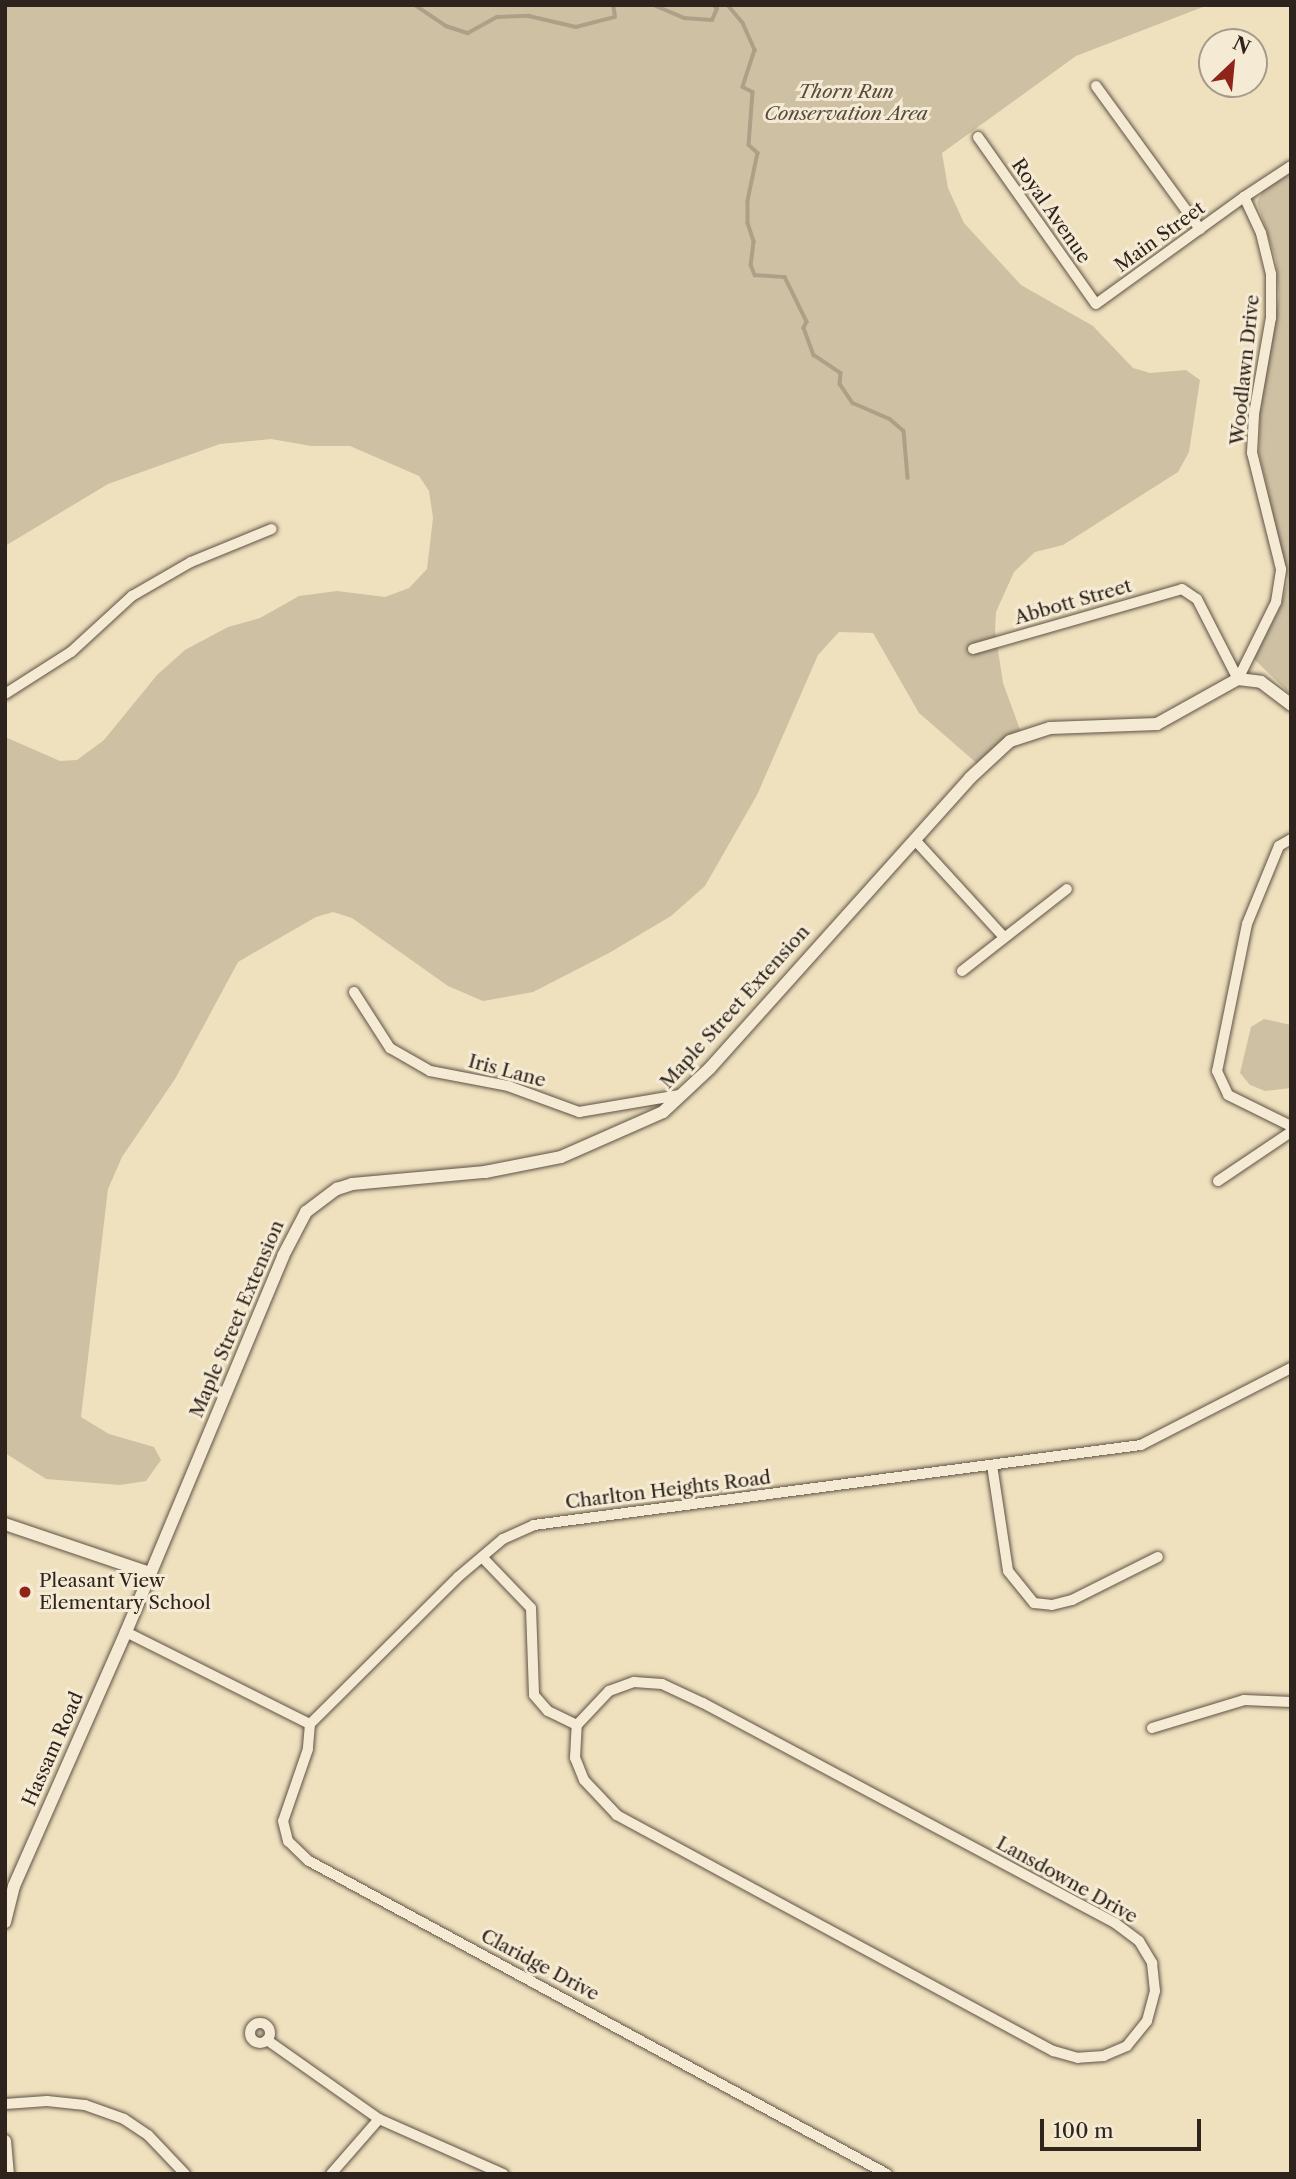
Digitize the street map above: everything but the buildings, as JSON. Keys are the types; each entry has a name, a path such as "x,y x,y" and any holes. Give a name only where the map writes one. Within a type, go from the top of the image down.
{"street":[{"path":"1096,86 1200,229"},
{"name":"Royal Avenue","path":"978,137 1096,304"},
{"path":"1244,197 1291,166"},
{"name":"Main Street","path":"1096,304 1244,197"},
{"name":"Woodlawn Drive","path":"1238,679 1276,602 1281,569 1252,453 1254,414 1271,318 1271,274 1261,233 1244,197"},
{"path":"5,694 49,669 132,596 191,562 272,529"},
{"name":"Abbott Street","path":"973,649 1182,589 1197,599 1238,679"},
{"path":"1238,679 1261,682 1291,705"},
{"name":"Maple Street Extension","path":"126,1632 295,1229 321,1198 366,1181 485,1172 561,1157 650,1121 684,1094 975,772 1010,741 1050,728 1157,724 1238,679"},
{"path":"1291,839 1279,846 1247,924 1217,1071 1228,1095 1291,1126"},
{"path":"915,840 1003,936"},
{"path":"962,971 1066,889"},
{"name":"Iris Lane","path":"354,992 390,1048 430,1070 508,1086 579,1112 684,1094"},
{"path":"1218,1181 1291,1132"},
{"name":"Charlton Heights Road","path":"310,1724 458,1577 503,1539 534,1525 1141,1445 1291,1368"},
{"path":"992,1465 1008,1571 1034,1603 1052,1605 1072,1600 1158,1557"},
{"path":"5,1524 150,1573"},
{"path":"483,1558 531,1608 534,1695 548,1711 577,1726"},
{"path":"126,1632 310,1724"},
{"name":"Hassam Road","path":"5,1922 14,1886 126,1632"},
{"name":"Lansdowne Drive","path":"634,1682 662,1684 703,1703 1139,1941 1152,1963 1155,1991 1147,2021 1127,2046 1104,2056 1078,2058 1053,2050 617,1815 584,1780 575,1758 577,1726 608,1691 634,1682"},
{"path":"1152,1728 1244,1700 1291,1702"},
{"name":"Claridge Drive","path":"310,1724 308,1749 283,1821 288,1841 309,1861 887,2174"},
{"path":"267,2040 379,2119 503,2174"},
{"path":"5,2104 47,2101 85,2105 124,2119 148,2135 185,2174"},
{"path":"331,2174 379,2119"},
{"path":"5,2141 9,2174"}],"green space":[{"name":"Thorn Run Conservation Area","path":"5,5 1208,5 1076,56 942,153 948,188 964,223 1021,285 1093,326 1133,368 1150,373 1186,370 1200,380 1189,452 1178,472 1063,545 1035,552 1014,572 996,612 995,631 1003,683 1022,735 980,766 919,713 873,633 839,632 818,655 757,795 705,886 671,916 609,953 533,992 483,1001 448,986 352,918 333,912 316,917 238,962 175,1079 122,1157 108,1189 81,1417 109,1434 154,1447 161,1460 146,1481 120,1485 46,1479 5,1453 5,737 60,761 77,760 104,740 157,675 185,650 228,627 260,618 299,596 337,591 385,597 409,588 427,569 433,518 429,491 419,476 350,446 311,446 271,439 220,444 108,484 5,546"},
{"path":"1291,173 1291,695 1254,659 1282,603 1288,579 1259,453 1260,411 1279,296 1276,260 1257,202 1263,191"},
{"path":"1264,1019 1291,1025 1291,1088 1265,1091 1250,1085 1240,1073 1251,1027"}],"waterway":[{"path":"415,5 446,26 468,33 497,17 529,16 576,27 615,17 613,5"},
{"path":"654,5 684,18 712,20 717,9 713,5"},
{"path":"728,5 743,23 755,50 743,87 753,92 749,145 758,153 748,201 748,223 754,242 751,265 755,275 785,277 807,322 804,328 814,355 841,373 840,384 853,403 890,419 904,431 908,478"}],"place":[{"name":"Pleasant View Elementary School","path":"25,1592"}]}
